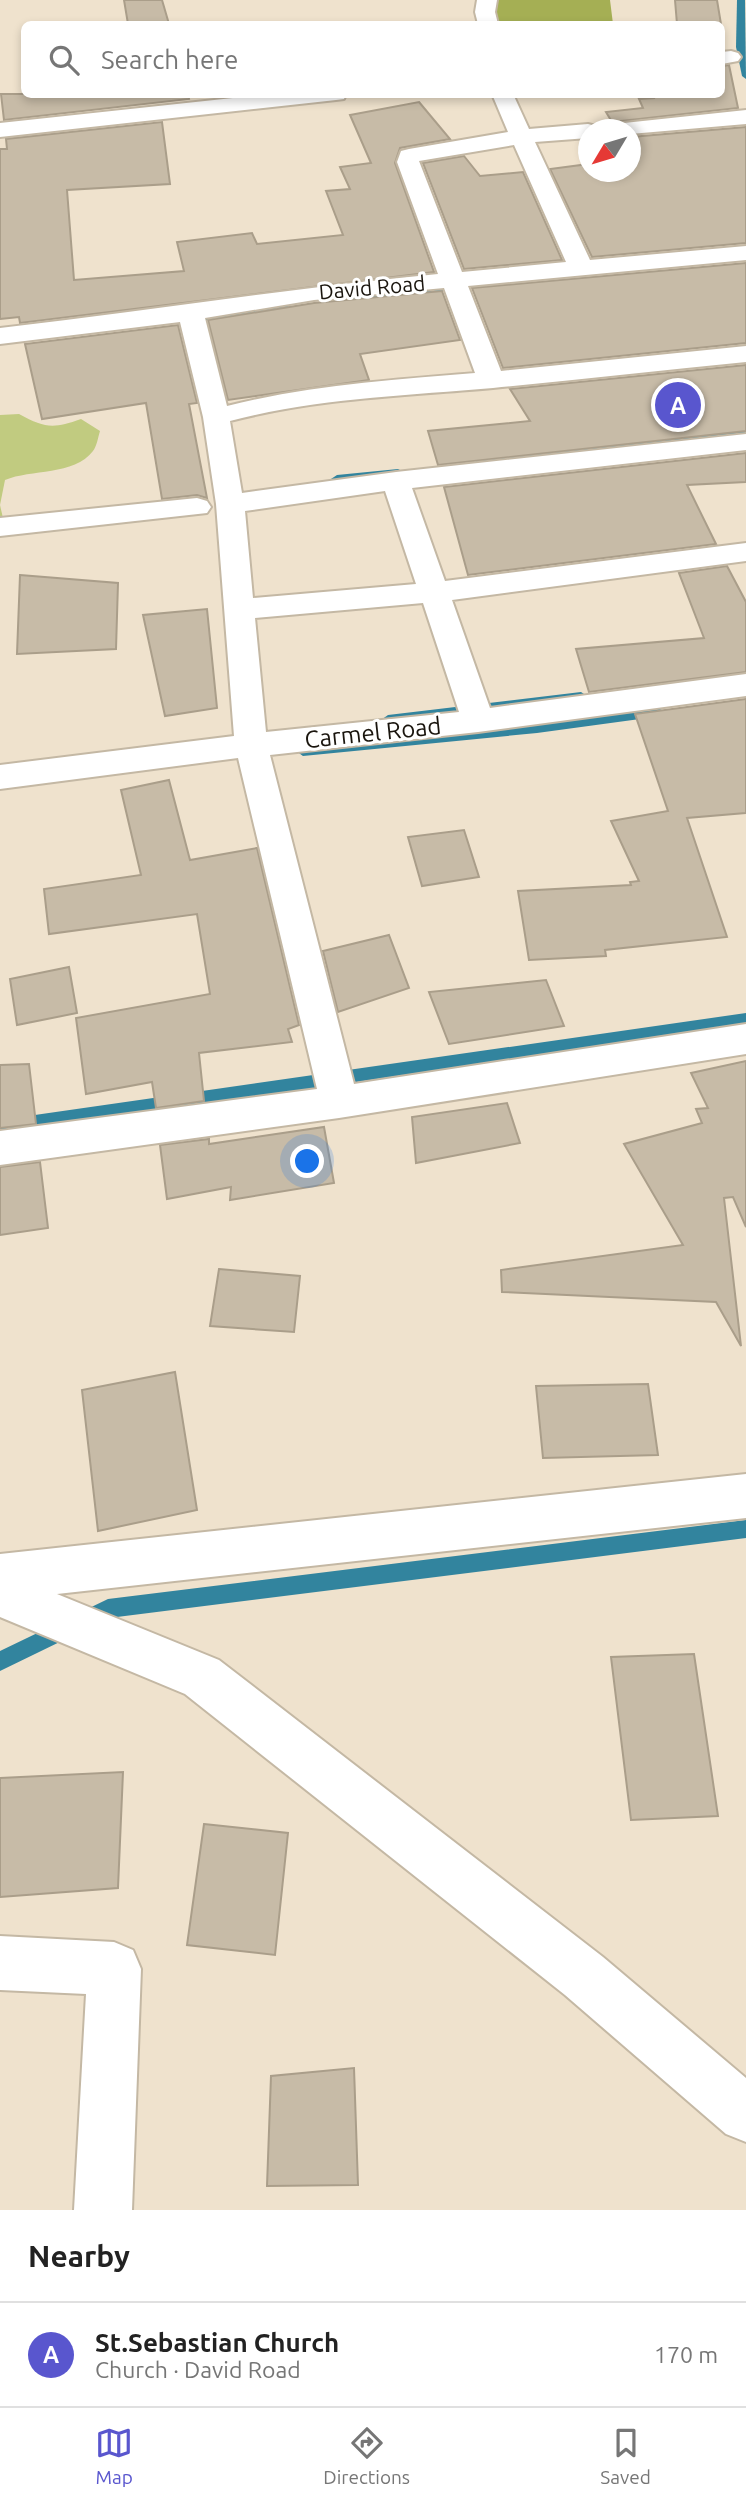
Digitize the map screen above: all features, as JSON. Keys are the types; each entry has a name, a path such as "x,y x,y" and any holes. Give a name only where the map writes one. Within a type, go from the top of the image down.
{"street":[{"path":"487,0 485,12 487,21"},
{"path":"0,130 299,98"},
{"path":"504,98 519,137 581,268"},
{"path":"641,127 746,117"},
{"path":"491,380 408,162 409,156 519,137 578,132"},
{"name":"David Road","path":"0,336 191,313 314,293 746,253"},
{"path":"191,313 216,417 230,504 251,745 339,1102"},
{"path":"216,417 281,400 346,391 491,380 746,354"},
{"path":"230,504 396,481 746,442"},
{"path":"396,481 478,721"},
{"path":"0,527 197,507"},
{"path":"240,610 435,592 746,552"},
{"name":"Carmel Road","path":"0,777 251,745 478,721 746,685"},
{"path":"0,1148 339,1102 746,1039"},
{"path":"0,1577 746,1496"},
{"path":"0,1594 202,1677 584,1976 746,2114"},
{"path":"0,1963 114,1969 103,2210"}],"green space":[{"path":"487,0 610,0 613,21 487,21 485,12"},
{"path":"19,414 49,426 81,419 100,431 93,451 75,465 5,480 0,505 0,415"},
{"path":"0,505 5,527 0,527"}],"building":[{"path":"124,0 162,0 168,21 128,21"},
{"path":"675,0 717,0 720,21 677,21"},
{"path":"729,65 738,108 639,119 610,119 606,112 643,108 639,99 725,98 725,66"},
{"path":"1,94 21,94 21,98 189,99 4,120"},
{"path":"419,102 450,139 400,148 395,163 434,272 20,323 19,317 0,319 0,149 7,149 6,139 162,122 170,184 67,190 74,280 184,271 177,242 252,233 257,244 343,235 326,191 350,189 340,167 371,163 350,115"},
{"path":"746,127 746,243 592,257 550,169 578,165 578,182 641,182 641,136"},
{"path":"464,156 480,176 523,172 562,260 464,269 423,163"},
{"path":"746,263 746,343 503,368 472,288"},
{"path":"442,291 460,340 360,354 369,380 228,400 208,320 314,303"},
{"path":"178,325 197,403 189,404 207,498 197,495 162,499 146,403 42,419 25,344"},
{"path":"746,365 746,431 438,465 428,431 530,421 510,389"},
{"path":"746,453 746,482 687,485 716,544 468,575 444,487"},
{"path":"727,566 746,602 746,672 589,692 576,649 704,638 679,573"},
{"path":"20,575 118,583 116,649 17,654"},
{"path":"207,609 217,708 165,716 143,615"},
{"path":"746,699 746,813 687,818 727,937 605,950 606,956 529,960 518,891 631,885 630,882 639,881 611,821 668,811 635,714"},
{"path":"169,780 190,860 257,848 299,1025 288,1029 292,1042 199,1053 204,1101 156,1108 152,1082 86,1094 76,1018 210,994 197,914 49,934 44,889 141,875 121,790"},
{"path":"464,830 479,877 422,886 408,837"},
{"path":"389,935 409,988 338,1012 323,951"},
{"path":"69,967 77,1013 17,1025 10,979"},
{"path":"546,980 564,1026 449,1044 429,992"},
{"path":"746,1061 746,1227 733,1197 724,1198 741,1346 716,1302 502,1292 501,1270 683,1245 624,1144 702,1123 696,1109 708,1108 691,1073"},
{"path":"29,1064 36,1124 0,1128 0,1065"},
{"path":"507,1103 520,1143 416,1163 412,1117"},
{"path":"324,1127 334,1183 230,1200 231,1187 167,1199 160,1145 209,1139 209,1144"},
{"path":"40,1162 48,1228 0,1235 0,1167"},
{"path":"219,1269 300,1276 294,1332 210,1326"},
{"path":"175,1372 197,1510 98,1531 82,1390"},
{"path":"648,1384 658,1455 543,1458 536,1386"},
{"path":"694,1654 718,1816 631,1820 611,1657"},
{"path":"123,1772 118,1888 0,1897 0,1778"},
{"path":"204,1824 288,1833 275,1955 187,1945"},
{"path":"354,2068 358,2185 267,2186 271,2076"}],"waterway":[{"path":"741,0 740,47 746,76"},
{"path":"350,300 463,286"},
{"path":"187,321 286,308"},
{"path":"479,463 746,433"},
{"path":"337,479 398,472"},
{"path":"388,720 581,696"},
{"path":"303,751 537,728 657,713"},
{"path":"0,1127 746,1019"},
{"path":"0,1661 108,1609 746,1529"}],"place":[{"name":"St.Sebastian Church","path":"678,405"}]}
